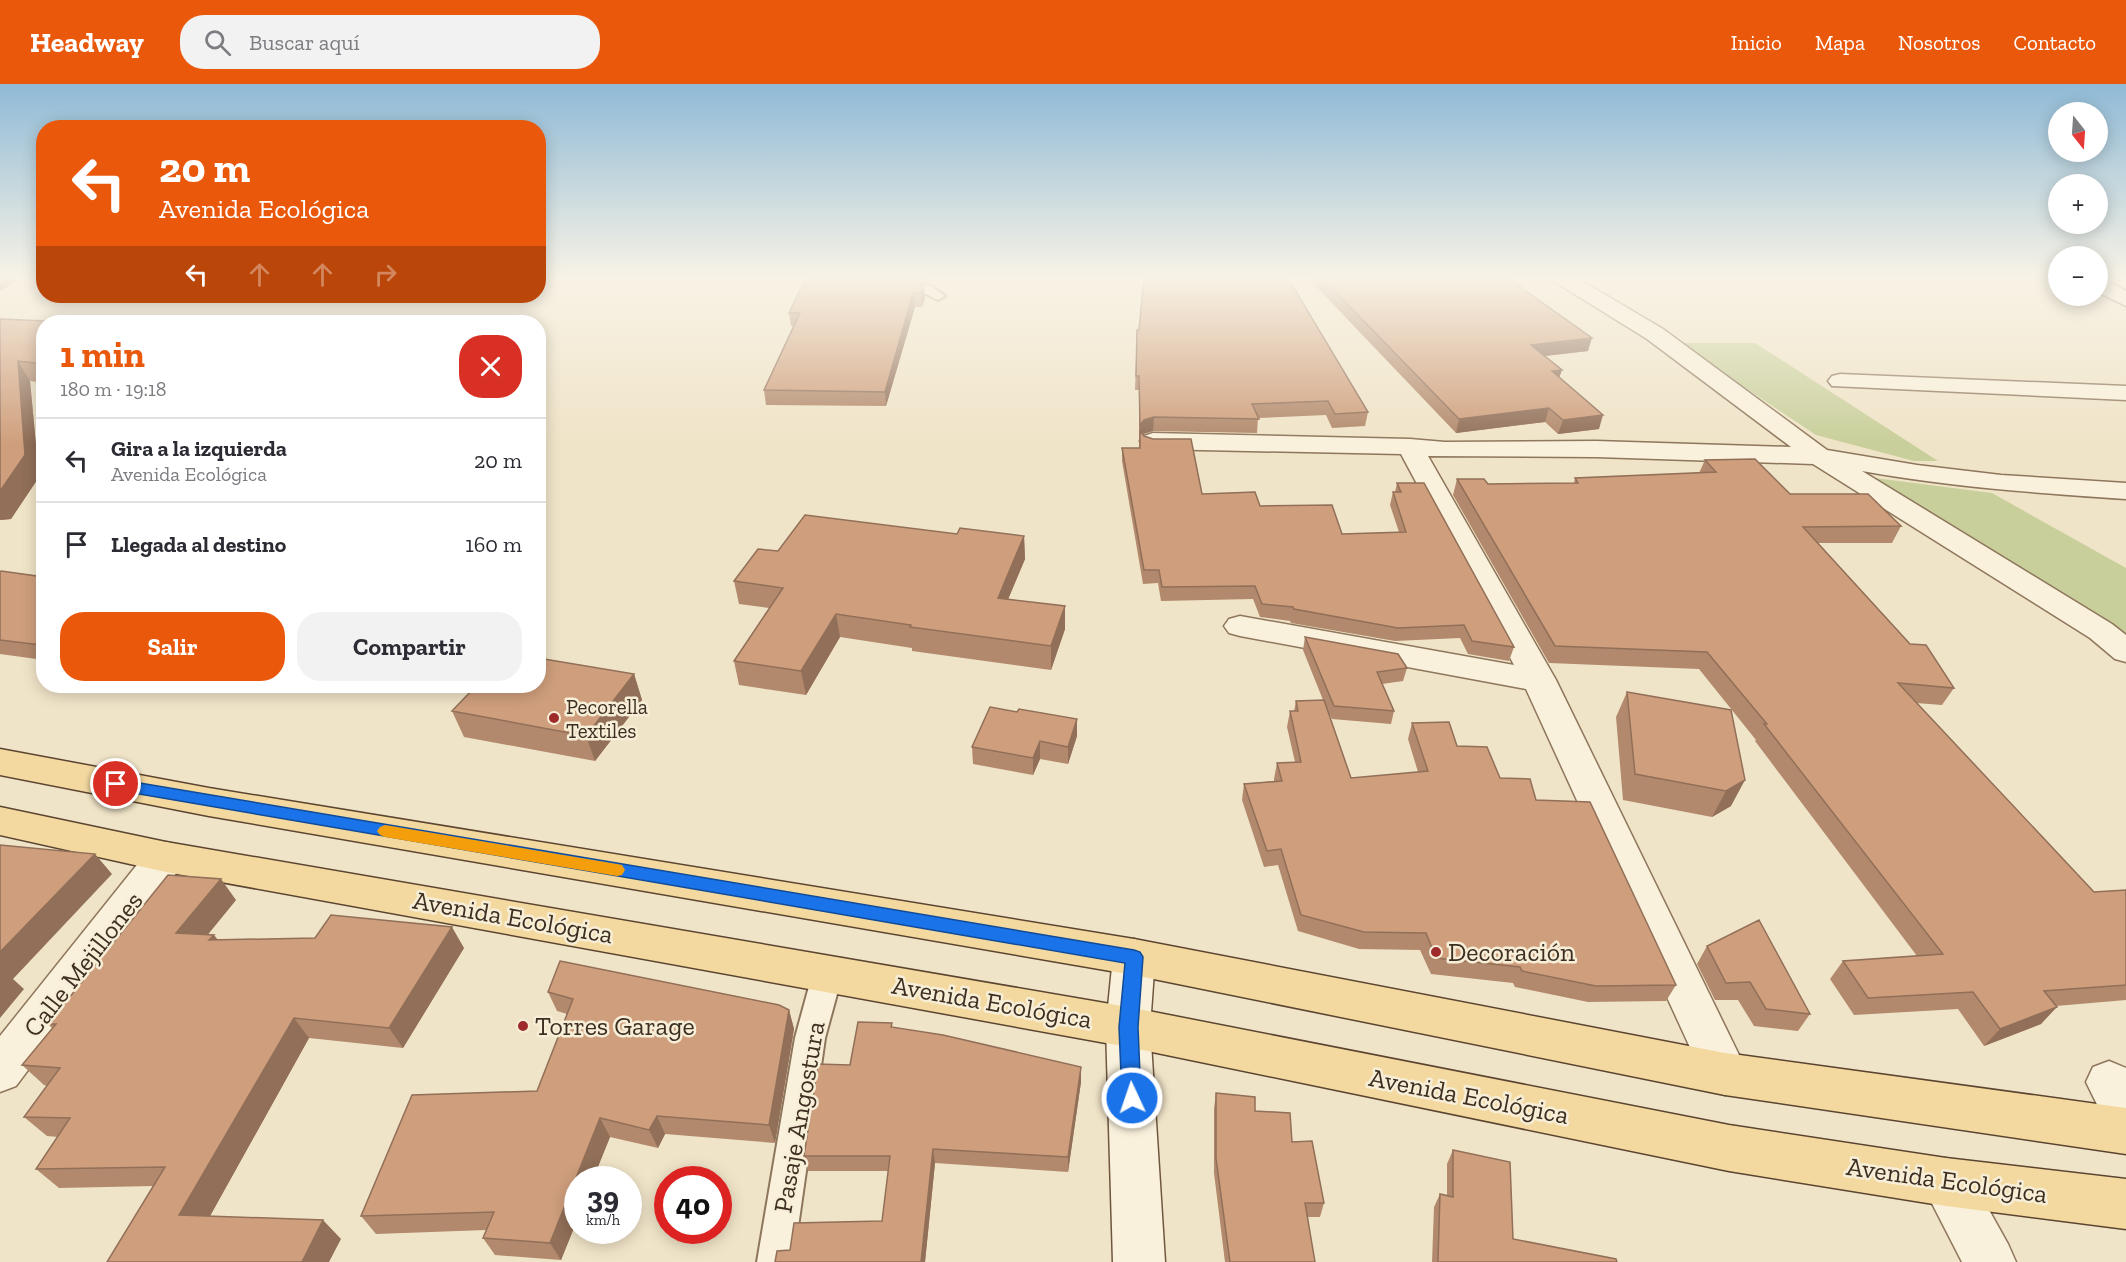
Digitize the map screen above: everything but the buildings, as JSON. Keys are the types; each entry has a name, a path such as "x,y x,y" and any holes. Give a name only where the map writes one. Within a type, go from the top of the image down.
{"main road":[{"path":"0,762 209,802 1134,957 1725,1074 2126,1131"},
{"name":"Avenida Ecológica","path":"0,821 166,857 828,972 1128,1027 1729,1148 1946,1182 2126,1204"}],"street":[{"path":"1653,333 1819,456 2101,631 2126,652"},
{"path":"1840,381 2126,393"},
{"path":"1153,441 1410,447 1445,450 1596,449 1819,456 1917,473 2001,483 2126,491"},
{"path":"1410,447 1539,680 1725,1074"},
{"path":"1240,627 1539,680"},
{"name":"Calle Mejillones","path":"0,1071 166,857"},
{"path":"1134,957 1128,1027 1139,1262"},
{"path":"1946,1182 1990,1262"}],"lane":[{"name":"Pasaje Angostura","path":"775,1262 810,1038 828,972"}],"green space":[{"path":"1678,343 1755,343 1938,461 1914,461 1816,435"},
{"path":"1875,478 1992,493 2126,568 2126,641"}],"slow traffic":[{"path":"385,831 617,870"}],"place":[{"name":"Pecorella Textiles","path":"554,718"},
{"name":"Decoración","path":"1436,952"},
{"name":"Torres Garage","path":"523,1026"}],"route":[{"path":"116,784 209,802 1134,957 1128,1027 1132,1098"}]}
